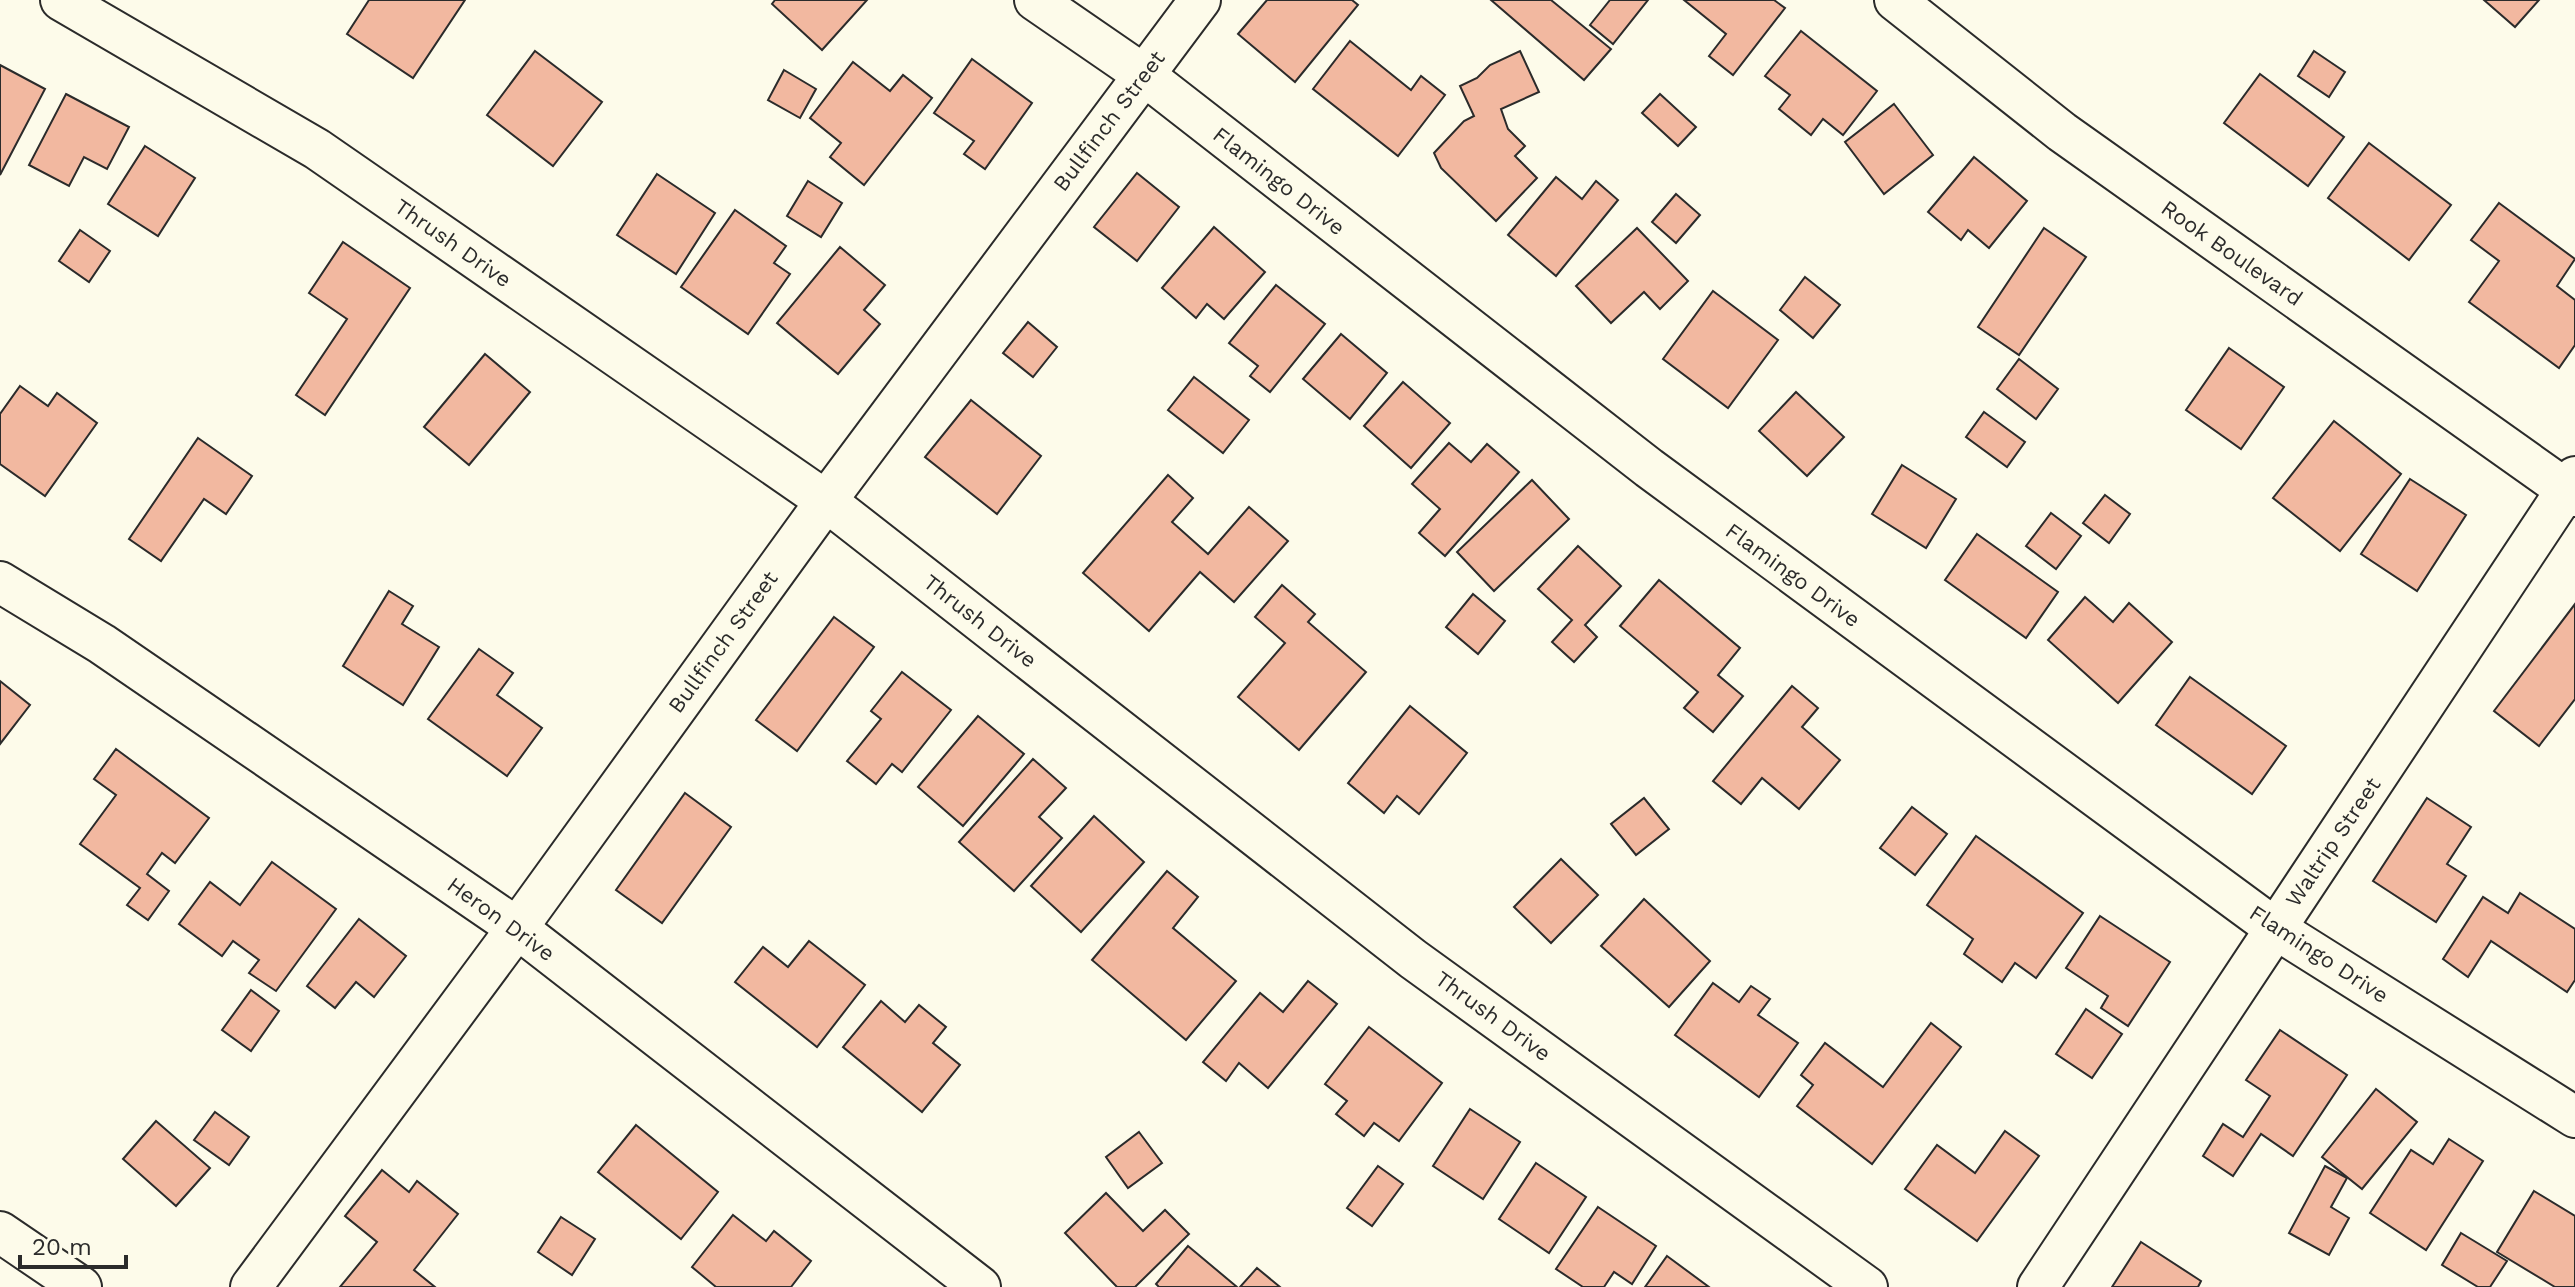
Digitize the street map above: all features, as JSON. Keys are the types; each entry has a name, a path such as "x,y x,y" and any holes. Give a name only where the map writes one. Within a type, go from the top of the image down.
{"street":[{"name":"Thrush Drive","path":"61,0 317,149 826,501 1413,959 1867,1287"},
{"name":"Flamingo Drive","path":"1035,0 1144,75 1649,468 2276,929 2575,1117"},
{"name":"Bullfinch Street","path":"251,1287 517,928 826,501 1200,0"},
{"name":"Rook Boulevard","path":"1895,0 2062,132 2572,488"},
{"name":"Waltrip Street","path":"2038,1287 2572,488"},
{"name":"Heron Drive","path":"0,582 102,644 517,928 980,1287"},
{"path":"0,1232 81,1287"}],"building":[{"path":"369,0 465,0 413,78 347,34"},
{"path":"775,0 867,0 822,50 772,4"},
{"path":"1267,0 1352,0 1358,5 1295,82 1238,34"},
{"path":"1491,0 1551,0 1611,49 1584,80"},
{"path":"1610,0 1648,0 1613,44 1590,25"},
{"path":"1684,0 1774,0 1785,8 1733,75 1709,56 1726,34"},
{"path":"2484,0 2539,0 2515,27"},
{"path":"1801,31 1877,91 1843,135 1823,119 1811,135 1779,109 1790,95 1765,76"},
{"path":"1350,41 1411,90 1421,76 1445,95 1398,156 1313,89"},
{"path":"535,51 602,102 553,166 487,115"},
{"path":"1520,51 1539,92 1501,109 1508,129 1525,146 1515,156 1537,178 1496,221 1441,168 1434,153 1464,121 1474,116 1460,86 1477,78 1490,65"},
{"path":"2314,51 2345,72 2329,97 2298,76"},
{"path":"972,59 1032,103 985,169 964,154 974,141 934,113"},
{"path":"853,62 890,91 903,75 932,98 864,185 830,157 841,143 810,118"},
{"path":"0,65 45,89 0,175"},
{"path":"784,70 816,89 800,118 768,100"},
{"path":"2260,74 2344,137 2308,186 2224,123"},
{"path":"66,94 129,127 107,169 84,157 69,186 29,165"},
{"path":"1660,94 1696,127 1678,146 1642,113"},
{"path":"1894,104 1933,155 1884,194 1845,142"},
{"path":"2369,143 2451,205 2409,260 2328,198"},
{"path":"145,146 195,178 158,236 108,204"},
{"path":"1974,157 2027,201 1989,248 1968,230 1961,240 1928,212"},
{"path":"1137,173 1179,207 1137,261 1094,227"},
{"path":"657,174 715,213 676,274 617,235"},
{"path":"1556,177 1582,199 1596,181 1618,200 1556,276 1508,235"},
{"path":"808,181 842,203 821,237 787,216"},
{"path":"1676,194 1700,215 1676,243 1652,222"},
{"path":"2499,203 2575,259 2557,286 2575,300 2575,345 2559,368 2469,302 2499,261 2471,240"},
{"path":"735,210 786,246 774,263 790,274 748,334 681,287"},
{"path":"1214,227 1265,272 1224,319 1207,304 1196,318 1162,288"},
{"path":"1637,228 1688,281 1660,309 1644,292 1611,323 1576,286"},
{"path":"2044,228 2086,257 2019,355 1978,327"},
{"path":"80,230 110,251 89,282 59,261"},
{"path":"343,242 410,288 325,415 296,395 347,319 309,293"},
{"path":"840,247 885,285 864,310 880,324 838,374 777,323"},
{"path":"1805,277 1840,305 1813,338 1780,310"},
{"path":"1276,285 1325,324 1270,392 1250,376 1258,366 1229,343"},
{"path":"1713,291 1778,340 1728,408 1663,359"},
{"path":"1028,322 1057,347 1033,377 1003,353"},
{"path":"1341,334 1387,373 1350,419 1303,379"},
{"path":"2229,348 2284,387 2241,449 2186,410"},
{"path":"485,354 530,392 469,465 424,427"},
{"path":"2019,359 2058,389 2036,419 1997,389"},
{"path":"1194,377 1249,420 1223,453 1168,410"},
{"path":"1403,382 1450,423 1411,468 1364,426"},
{"path":"20,386 48,406 57,393 97,423 45,496 0,464 0,414"},
{"path":"1796,392 1844,437 1807,476 1759,431"},
{"path":"971,400 1041,456 997,514 925,457"},
{"path":"1984,412 2025,442 2007,467 1966,437"},
{"path":"2334,421 2401,474 2340,551 2273,498"},
{"path":"198,438 252,476 226,514 204,499 161,561 129,539"},
{"path":"1449,443 1471,462 1487,444 1519,472 1445,556 1419,533 1440,509 1412,484"},
{"path":"1902,465 1956,499 1926,548 1872,514"},
{"path":"1168,475 1193,498 1172,522 1208,554 1249,507 1288,541 1234,602 1200,572 1149,631 1083,573"},
{"path":"2410,479 2466,515 2417,591 2361,554"},
{"path":"1532,480 1569,519 1494,591 1457,552"},
{"path":"2105,495 2130,514 2109,543 2083,523"},
{"path":"2051,513 2081,536 2056,569 2026,546"},
{"path":"1977,534 2058,592 2026,638 1945,580"},
{"path":"1578,546 1621,586 1585,625 1597,637 1574,662 1552,642 1572,620 1538,589"},
{"path":"1659,580 1740,648 1718,675 1743,696 1713,732 1684,708 1698,692 1620,626"},
{"path":"1282,585 1315,614 1308,622 1366,672 1299,750 1238,697 1285,643 1255,617"},
{"path":"389,591 413,606 402,624 439,647 403,705 343,666"},
{"path":"1473,594 1505,621 1478,654 1446,627"},
{"path":"2085,597 2113,622 2129,603 2172,642 2118,703 2048,640"},
{"path":"2575,604 2575,699 2539,746 2494,711"},
{"path":"834,617 874,647 797,751 756,720"},
{"path":"479,649 513,673 497,695 542,728 507,776 428,719"},
{"path":"902,672 951,710 902,772 892,764 876,784 847,761 881,719 871,711"},
{"path":"2190,677 2286,746 2252,794 2156,725"},
{"path":"0,681 30,705 0,744"},
{"path":"1792,686 1818,708 1802,727 1840,760 1799,809 1762,778 1741,804 1713,781"},
{"path":"1410,706 1467,753 1419,814 1397,796 1384,813 1348,783"},
{"path":"978,716 1024,754 963,826 918,787"},
{"path":"116,749 209,818 175,863 162,853 147,874 169,891 148,920 127,905 140,888 80,844 116,795 94,779"},
{"path":"1033,759 1066,788 1039,817 1062,838 1014,891 959,842"},
{"path":"685,793 731,827 662,923 616,890"},
{"path":"1644,798 1669,829 1636,855 1611,824"},
{"path":"2427,798 2471,827 2447,864 2466,876 2436,922 2373,881"},
{"path":"1912,807 1947,834 1915,875 1880,848"},
{"path":"1094,816 1144,862 1081,932 1031,886"},
{"path":"1976,836 2083,913 2036,978 2015,963 2002,982 1964,954 1973,939 1927,905"},
{"path":"1561,859 1598,895 1551,943 1514,907"},
{"path":"272,862 336,909 276,991 249,973 259,960 233,941 222,956 179,924 210,882 240,905"},
{"path":"1167,871 1198,897 1173,928 1236,981 1186,1040 1092,960"},
{"path":"2520,893 2575,929 2575,980 2567,992 2491,941 2468,977 2443,959 2483,897 2508,913"},
{"path":"1644,899 1710,961 1669,1007 1601,946"},
{"path":"2100,916 2170,962 2128,1026 2101,1008 2108,996 2066,968"},
{"path":"359,919 406,956 374,997 356,982 335,1008 307,986"},
{"path":"809,941 865,985 817,1047 735,982 763,947 788,967"},
{"path":"1308,981 1337,1004 1268,1088 1239,1063 1226,1081 1203,1062 1260,993 1283,1012"},
{"path":"1713,983 1739,1002 1751,986 1770,999 1758,1015 1798,1043 1759,1097 1675,1035"},
{"path":"251,990 279,1011 251,1051 222,1030"},
{"path":"881,1001 905,1022 919,1005 946,1027 933,1043 960,1065 922,1112 843,1047"},
{"path":"2086,1009 2122,1034 2092,1078 2056,1054"},
{"path":"1931,1023 1961,1047 1872,1164 1797,1106 1813,1085 1801,1075 1825,1043 1883,1087"},
{"path":"1369,1027 1442,1083 1399,1141 1374,1123 1364,1136 1336,1114 1347,1101 1325,1084"},
{"path":"2280,1030 2347,1075 2293,1156 2261,1134 2233,1176 2203,1156 2223,1124 2243,1137 2270,1096 2246,1080"},
{"path":"2376,1089 2417,1122 2362,1189 2322,1157"},
{"path":"1470,1109 1520,1142 1483,1199 1433,1166"},
{"path":"215,1112 249,1137 229,1165 194,1140"},
{"path":"156,1121 210,1168 176,1206 123,1159"},
{"path":"636,1125 718,1192 681,1239 598,1172"},
{"path":"2005,1131 2039,1156 1977,1241 1905,1189 1937,1145 1975,1173"},
{"path":"1139,1132 1162,1163 1128,1188 1106,1157"},
{"path":"2449,1139 2483,1161 2426,1250 2370,1213 2411,1150 2433,1164"},
{"path":"1536,1163 1586,1197 1549,1253 1499,1219"},
{"path":"1378,1166 1403,1184 1372,1226 1347,1208"},
{"path":"2325,1166 2347,1178 2331,1207 2349,1218 2329,1255 2289,1233"},
{"path":"382,1170 409,1192 417,1181 458,1214 414,1270 435,1287 340,1287 377,1242 345,1216"},
{"path":"2534,1191 2575,1216 2575,1287 2555,1287 2497,1252"},
{"path":"1106,1193 1143,1231 1165,1210 1189,1234 1135,1287 1117,1287 1065,1233"},
{"path":"1598,1207 1656,1246 1632,1284 1614,1272 1604,1287 1583,1287 1556,1269"},
{"path":"733,1215 766,1241 774,1231 811,1261 791,1287 716,1287 692,1267"},
{"path":"561,1217 595,1239 572,1275 538,1252"},
{"path":"2461,1233 2507,1261 2490,1287 2478,1287 2442,1265"},
{"path":"2141,1242 2201,1281 2198,1287 2112,1287"},
{"path":"1188,1246 1237,1287 1159,1287 1156,1284"},
{"path":"1667,1256 1709,1287 1645,1287"},
{"path":"1257,1268 1280,1287 1240,1287"}]}
